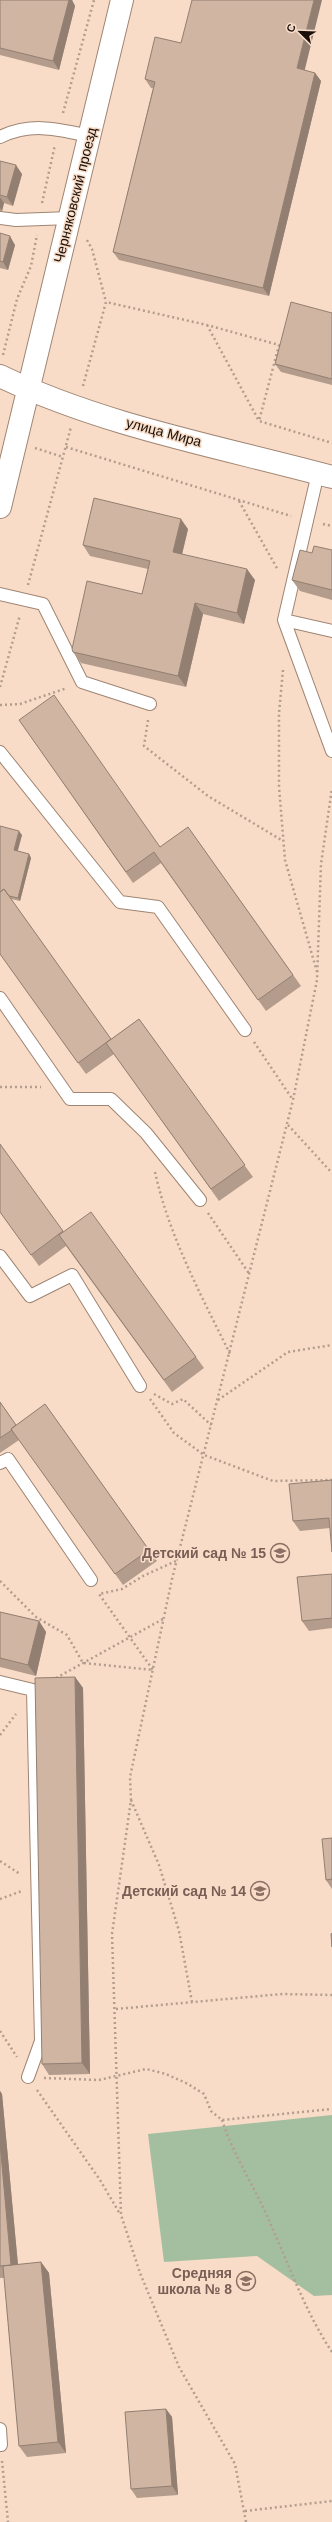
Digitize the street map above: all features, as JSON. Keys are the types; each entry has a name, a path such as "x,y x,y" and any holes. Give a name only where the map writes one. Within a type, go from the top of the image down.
{"main road":[{"name":"Черняковский проезд","path":"2,496 17,442 122,0"},
{"name":"улица Мира","path":"1,368 29,390 77,407 148,428 325,475"}],"lane":[{"path":"0,137 12,131 48,126 90,136"},
{"path":"0,218 40,219 70,216"},
{"path":"325,475 290,592 284,620 332,751"},
{"path":"0,594 43,604 82,682 150,704"},
{"path":"284,620 332,631"},
{"path":"0,752 120,902 158,907 245,1030"},
{"path":"0,998 70,1099 111,1099 146,1133 200,1200"},
{"path":"0,1256 30,1296 72,1275 140,1386"},
{"path":"0,1463 8,1459 91,1580"},
{"path":"0,1682 33,1690 41,2041 29,2078"},
{"path":"0,2429 1,2445"}],"path":[{"path":"63,116 94,0"},
{"path":"1,368 17,299 31,266 46,178 57,139"},
{"path":"0,687 106,302 92,249 70,216"},
{"path":"106,302 207,325 279,345 259,421"},
{"path":"207,325 259,421 332,443"},
{"path":"17,442 63,457"},
{"path":"66,447 295,517"},
{"path":"239,501 290,592"},
{"path":"317,523 332,526"},
{"path":"284,667 279,713 279,787 285,860 317,974"},
{"path":"0,705 20,704 82,682"},
{"path":"150,704 144,746 208,796 283,841"},
{"path":"121,2215 116,2009 112,1934 131,1800 130,1777 176,1561 288,1125 317,974 321,864 332,788"},
{"path":"245,1030 293,1100"},
{"path":"0,1088 62,1086"},
{"path":"288,1125 332,1173"},
{"path":"146,1133 162,1203 194,1280 230,1354"},
{"path":"200,1200 250,1276"},
{"path":"218,1400 288,1352 332,1345"},
{"path":"140,1386 172,1404 183,1399 211,1425"},
{"path":"140,1386 174,1432 204,1454 273,1481 332,1480"},
{"path":"153,1670 99,1594 122,1589 143,1576 176,1561"},
{"path":"0,1580 36,1617 67,1635 82,1663"},
{"path":"33,1690 164,1618"},
{"path":"82,1663 153,1670"},
{"path":"131,1800 159,1865 179,1931 192,2002"},
{"path":"0,1899 37,1886"},
{"path":"116,2009 282,1994 332,1995"},
{"path":"0,2031 29,2078 100,2180 121,2215 140,2273 179,2367 235,2464 246,2522"},
{"path":"29,2078 88,2078 99,2080 146,2069 166,2074 188,2084 204,2094 210,2110 222,2120 231,2146 271,2225 290,2272 332,2352"},
{"path":"222,2120 332,2109"},
{"path":"1,2445 8,2522"},
{"path":"245,2511 332,2501"}],"green space":[{"path":"332,2115 332,2295 314,2296 257,2256 164,2262 148,2134"}],"building":[{"path":"0,0 69,0 53,61 0,48"},
{"path":"192,0 314,0 297,68 315,73 263,288 113,252 155,82 145,79 155,37 181,43"},
{"path":"0,161 16,165 7,197 0,195"},
{"path":"0,233 10,236 3,262 0,261"},
{"path":"291,302 332,313 332,379 275,364"},
{"path":"94,498 181,519 173,552 247,569 237,613 195,603 178,676 73,652 72,649 87,581 142,594 150,561 83,545"},
{"path":"314,546 332,550 332,590 292,580 300,550 312,553"},
{"path":"54,695 160,847 188,827 293,975 258,1000 154,852 126,872 19,720"},
{"path":"0,826 19,831 14,850 29,854 18,898 9,896 4,889 0,892"},
{"path":"4,889 111,1039 78,1063 0,954 0,892"},
{"path":"139,1019 245,1165 211,1189 106,1043"},
{"path":"0,1144 63,1231 31,1255 0,1212"},
{"path":"91,1212 196,1357 164,1380 59,1235"},
{"path":"0,1402 16,1425 11,1429 12,1430 0,1438"},
{"path":"45,1404 149,1550 115,1574 11,1429"},
{"path":"332,1480 332,1552 329,1518 293,1521 289,1484"},
{"path":"332,1574 332,1618 302,1621 297,1577"},
{"path":"0,1612 39,1621 28,1665 0,1658"},
{"path":"75,1677 82,2063 42,2064 35,1678"},
{"path":"332,1838 332,1879 326,1880 322,1839"},
{"path":"0,2143 11,2265 0,2266"},
{"path":"41,2262 58,2442 19,2446 3,2266"},
{"path":"166,2409 172,2486 131,2489 125,2412"}],"place":[{"name":"Детский сад № 15","path":"280,1553"},
{"name":"Детский сад № 14","path":"260,1891"},
{"name":"Cредняя школа № 8","path":"246,2281"}]}
